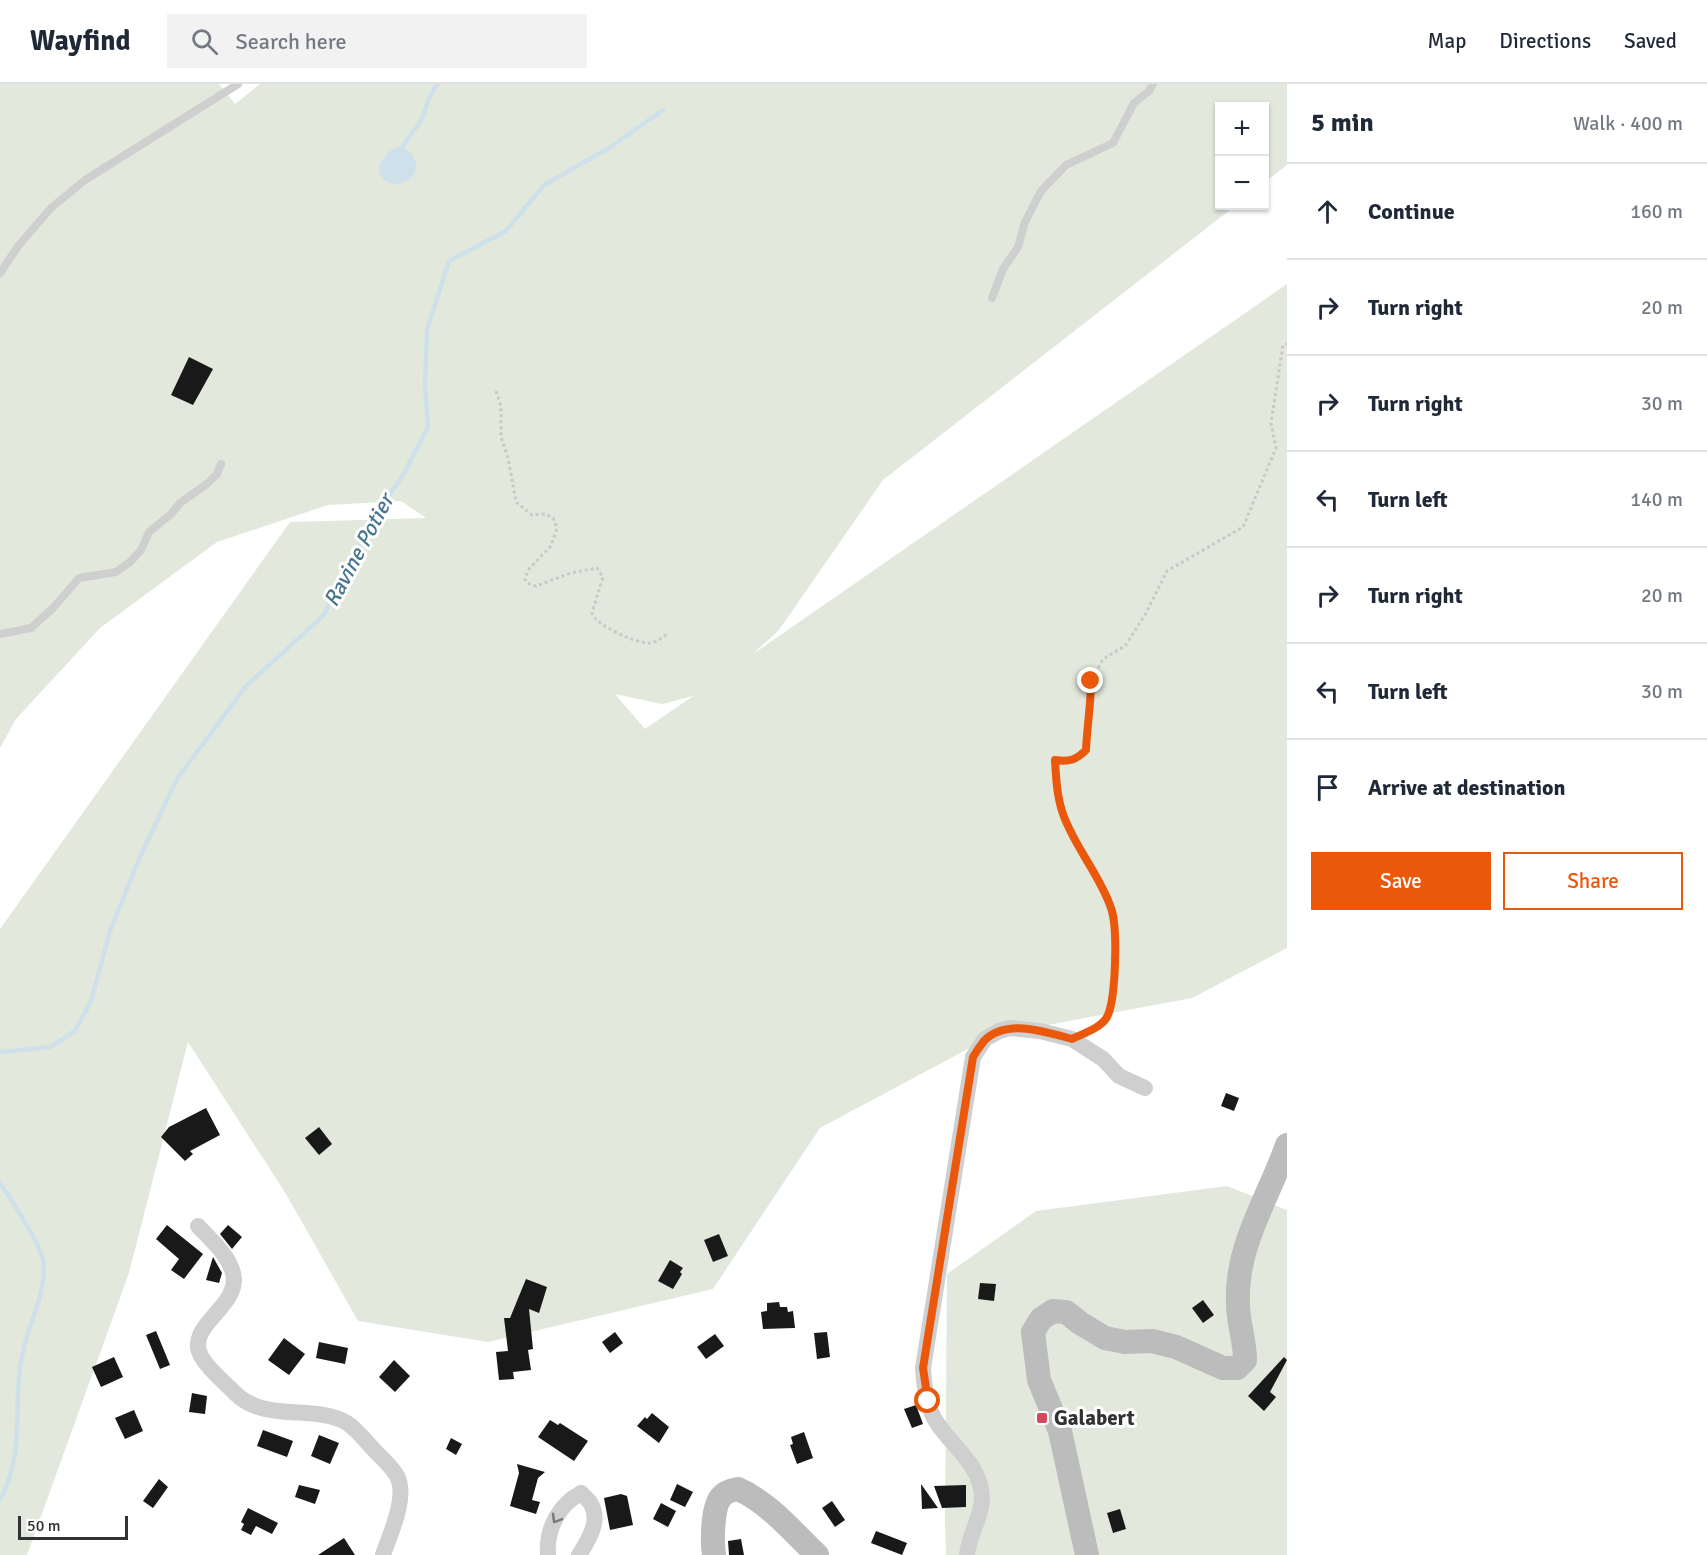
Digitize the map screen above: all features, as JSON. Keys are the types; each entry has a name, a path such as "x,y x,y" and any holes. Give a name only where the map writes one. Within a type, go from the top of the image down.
{"main road":[{"path":"1087,1555 1060,1431 1040,1380 1033,1332 1041,1319 1053,1311 1066,1312 1105,1338 1125,1342 1152,1341 1176,1347 1223,1368 1238,1368 1245,1359 1245,1343 1238,1305 1241,1265 1260,1207 1287,1145"},
{"path":"714,1555 712,1543 720,1498 729,1491 738,1489 762,1503 817,1555"}],"street":[{"path":"967,1555 969,1539 980,1514 982,1496 980,1484 969,1462 934,1418 926,1392 923,1368 973,1057 985,1039 999,1031 1010,1029 1040,1031 1072,1039 1103,1059 1119,1076 1145,1089"},
{"path":"198,1226 226,1257 235,1282 231,1295 200,1333 197,1344 201,1356 237,1396 262,1409 320,1416 346,1423 386,1462 397,1477 401,1490 398,1509 383,1555"},
{"path":"548,1555 547,1541 551,1527 565,1504 581,1493 592,1504 594,1517 593,1529 579,1555"}],"lane":[{"path":"0,273 19,245 51,208 85,180 238,84"},
{"path":"992,298 1003,269 1018,247 1025,222 1041,191 1066,165 1113,143 1134,104 1149,91 1153,84"},
{"path":"0,634 31,628 53,608 79,578 116,572 130,562 141,550 149,532 171,514 180,503 213,479 221,464"}],"path":[{"path":"1072,1039 1101,1024 1107,1018 1113,992 1115,936 1113,911 1063,813 1055,760 1068,762 1077,759 1086,750 1091,681 1103,659 1125,646 1145,615 1167,571 1243,527 1276,448 1271,423 1283,345 1287,344"},
{"path":"496,391 501,406 501,437 508,459 516,502 532,515 545,514 553,518 557,528 551,546 528,570 525,579 527,584 536,586 571,573 597,568 603,577 592,613 599,624 648,644 659,641 668,633"}],"shaded area":[{"path":"0,84 219,84 235,104 260,84 1287,84 1287,165 1269,179 1269,102 1215,102 1215,210 1230,210 883,480 779,630 753,654 1287,284 1287,948 1192,998 994,1035 820,1128 713,1289 488,1342 358,1321 286,1194 188,1042 129,1273 27,1555 0,1555 0,929 290,522 426,518 401,501 328,505 217,542 100,628 16,719 0,748","holes":["615,694 662,704 693,696 645,729"]},
{"path":"398,146 413,155 416,170 407,181 393,184 382,178 379,168 388,153"},
{"path":"1227,1186 1287,1210 1287,1555 946,1555 947,1274 1036,1211"}],"building":[{"path":"189,357 213,369 193,405 171,395"},
{"path":"1226,1093 1239,1098 1234,1111 1221,1106"},
{"path":"206,1108 220,1135 190,1151 193,1154 185,1161 161,1137 169,1127"},
{"path":"319,1127 332,1144 319,1155 305,1138"},
{"path":"167,1225 203,1254 184,1279 171,1270 179,1259 156,1239"},
{"path":"228,1225 242,1237 232,1249 220,1234"},
{"path":"719,1234 728,1256 713,1262 704,1240"},
{"path":"213,1257 222,1273 219,1283 206,1280"},
{"path":"670,1260 683,1268 673,1289 658,1281"},
{"path":"526,1279 547,1287 539,1313 529,1309 533,1349 528,1350 531,1370 513,1372 514,1379 499,1380 496,1352 508,1351 504,1318 510,1318"},
{"path":"980,1283 996,1284 994,1301 978,1299"},
{"path":"1203,1300 1214,1315 1203,1323 1192,1308"},
{"path":"779,1302 780,1307 787,1307 788,1312 793,1311 795,1328 763,1329 761,1312 767,1311 767,1303"},
{"path":"156,1331 170,1365 160,1369 146,1335"},
{"path":"615,1332 623,1343 610,1353 602,1342"},
{"path":"827,1332 830,1357 817,1359 814,1333"},
{"path":"715,1334 724,1346 706,1359 697,1347"},
{"path":"284,1338 305,1354 289,1375 268,1360"},
{"path":"319,1342 348,1348 345,1364 316,1358"},
{"path":"114,1357 123,1377 101,1387 92,1367"},
{"path":"1284,1357 1287,1360 1270,1392 1276,1397 1264,1411 1248,1396"},
{"path":"394,1360 410,1376 395,1392 379,1377"},
{"path":"192,1393 207,1396 205,1414 189,1412"},
{"path":"916,1405 923,1424 912,1428 904,1409"},
{"path":"134,1410 143,1431 125,1439 115,1418"},
{"path":"652,1413 669,1427 659,1443 637,1426"},
{"path":"550,1420 558,1425 560,1423 588,1441 574,1461 538,1437"},
{"path":"263,1430 293,1441 287,1457 257,1446"},
{"path":"804,1432 813,1458 797,1464 790,1445 793,1444 791,1437"},
{"path":"319,1435 339,1443 330,1464 311,1456"},
{"path":"451,1438 462,1444 456,1455 446,1449"},
{"path":"517,1464 545,1472 538,1478 532,1500 540,1502 536,1514 510,1506 519,1473"},
{"path":"159,1479 168,1487 153,1508 143,1501"},
{"path":"677,1484 693,1492 685,1507 670,1500"},
{"path":"921,1484 938,1508 922,1509"},
{"path":"299,1485 320,1490 315,1504 295,1497"},
{"path":"966,1485 966,1507 942,1508 934,1486"},
{"path":"621,1494 627,1496 633,1525 610,1530 604,1498"},
{"path":"832,1501 845,1520 835,1527 822,1508"},
{"path":"661,1503 676,1511 668,1527 653,1519"},
{"path":"248,1508 278,1523 272,1534 256,1526 251,1535 241,1530 244,1524 241,1522"},
{"path":"1120,1509 1126,1529 1113,1533 1107,1513"},
{"path":"876,1531 907,1543 902,1555 871,1543"},
{"path":"344,1538 355,1555 318,1555"},
{"path":"741,1539 744,1555 729,1555 728,1541"}],"waterway":[{"path":"402,148 419,124 431,94 438,84"},
{"name":"Ravine Potier","path":"0,1052 50,1047 75,1031 91,1001 110,931 140,857 177,779 246,686 323,616 374,518 403,475 428,427 425,385 427,330 449,261 506,231 544,185 609,148 663,110"},
{"name":"Ravine Potier","path":"0,1183 34,1238 43,1257 44,1270 41,1293 20,1368 14,1461 0,1500"}],"place":[{"name":"Galabert","path":"1042,1418"}],"route":[{"path":"928,1401 923,1368 973,1057 985,1039 999,1031 1010,1029 1040,1031 1072,1039 1101,1024 1107,1018 1113,992 1115,936 1113,911 1063,813 1055,760 1068,762 1077,759 1086,750 1091,681"}]}
